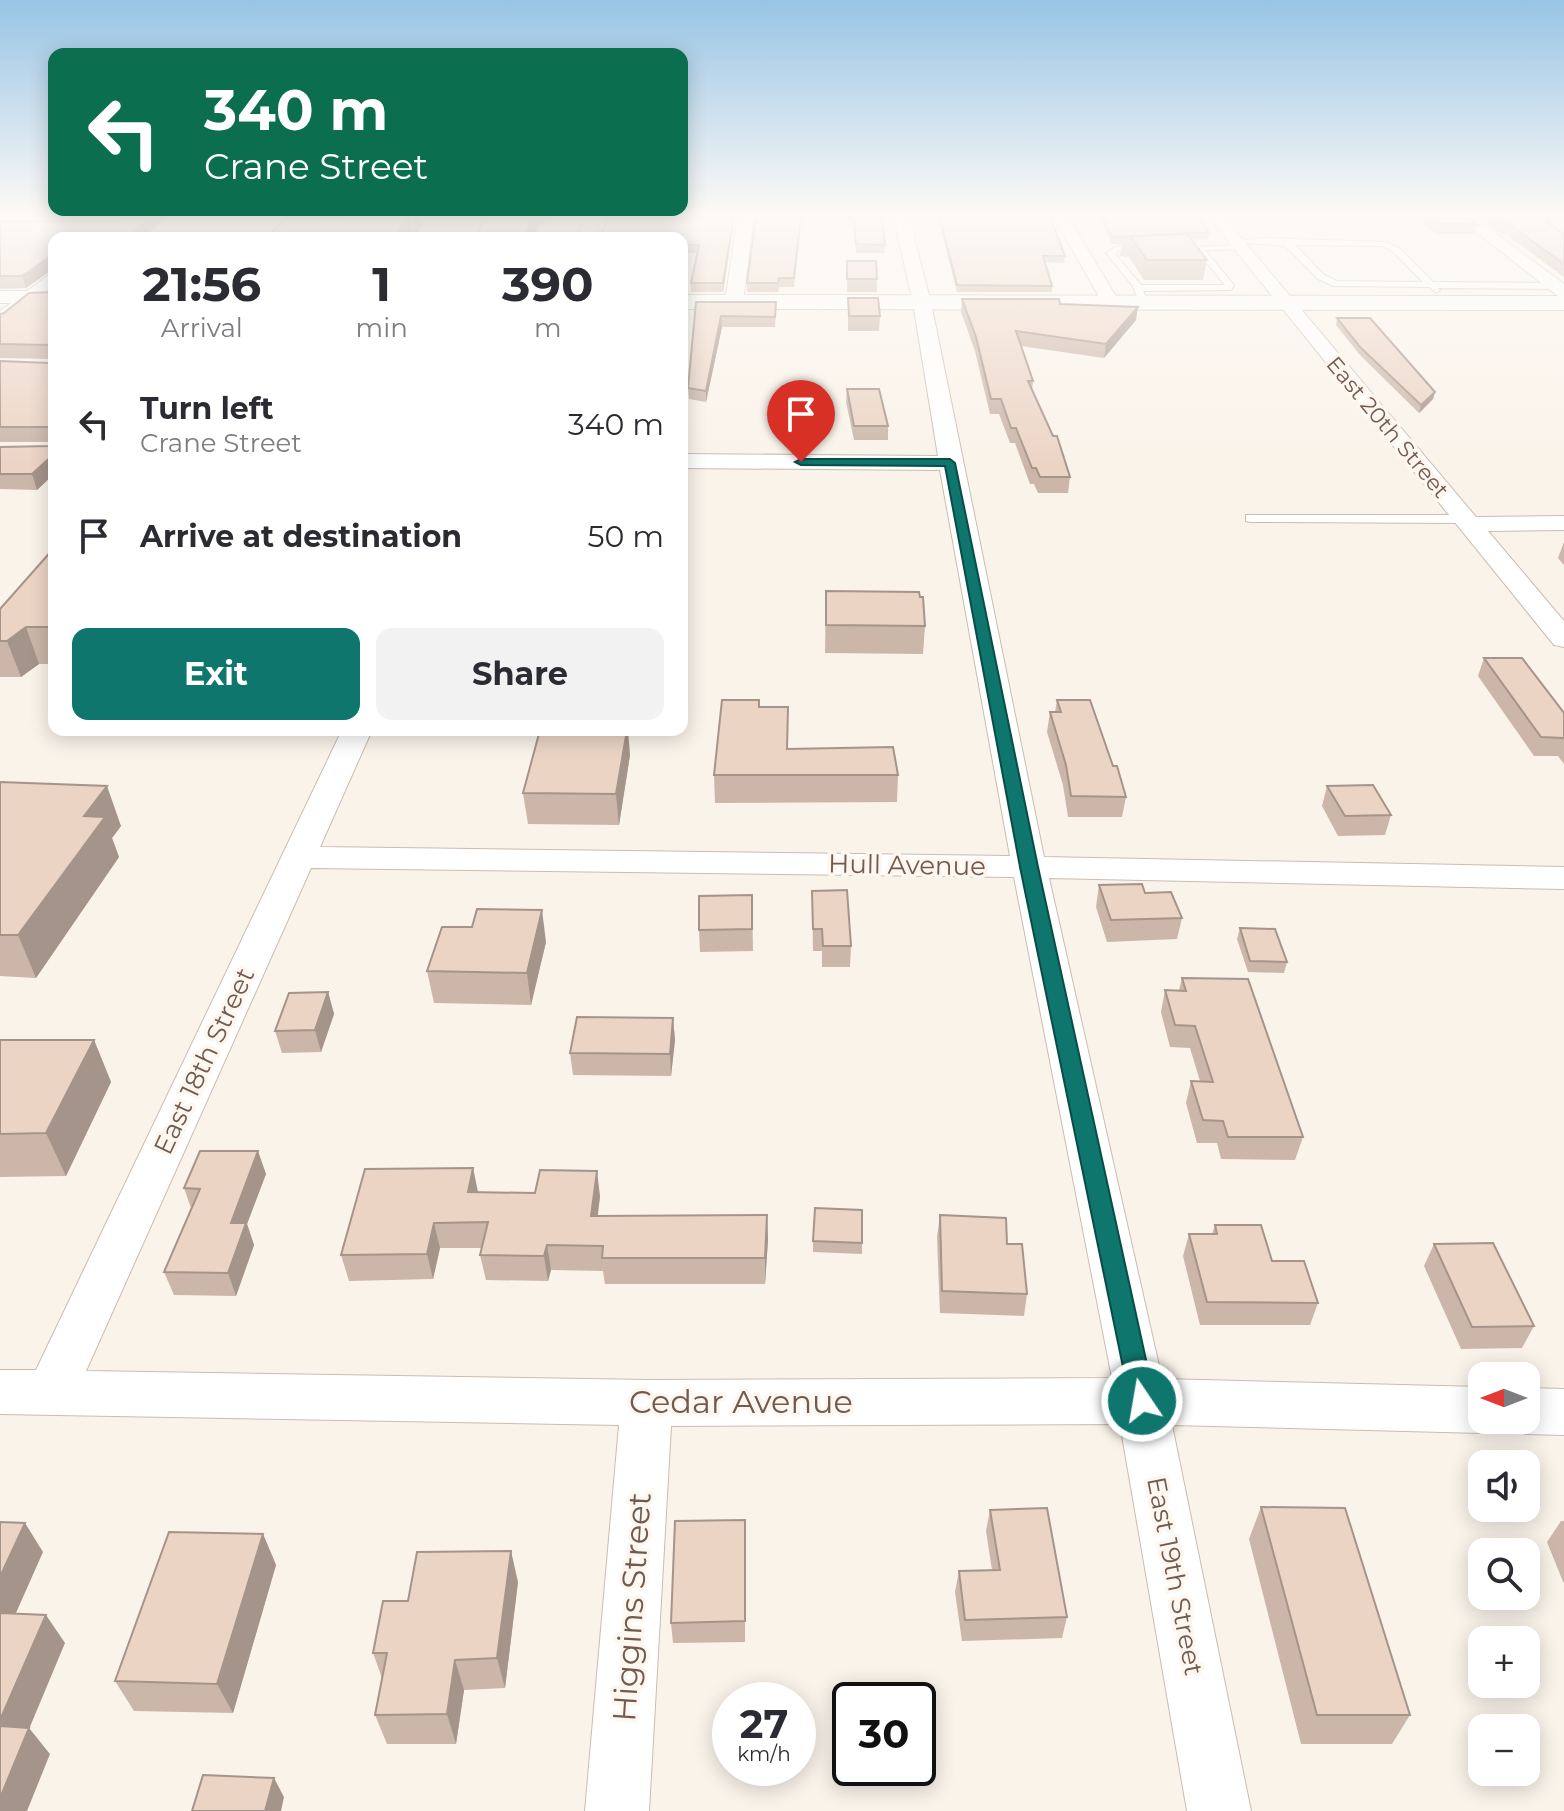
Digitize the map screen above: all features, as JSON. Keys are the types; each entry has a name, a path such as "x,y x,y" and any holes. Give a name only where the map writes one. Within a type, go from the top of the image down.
{"main road":[{"path":"688,302 1111,303 1122,299"},
{"path":"1235,299 1286,302 1450,303 1506,299"}],"street":[{"path":"0,320 25,299"},
{"name":"East 19th Street","path":"921,299 1029,867 1142,1401 1219,1811"},
{"path":"1108,299 1111,303"},
{"name":"East 20th Street","path":"1283,299 1564,639"},
{"path":"688,461 950,463"},
{"path":"1466,521 1564,523"},
{"name":"East 18th Street","path":"51,1392 354,736"},
{"name":"Hull Avenue","path":"298,857 1564,878"},
{"name":"Cedar Avenue","path":"0,1392 647,1403 1142,1401 1468,1410"},
{"name":"Higgins Street","path":"617,1811 647,1403"},
{"path":"1540,1411 1564,1412"}],"lane":[{"path":"1445,299 1450,303"},
{"path":"1250,518 1466,521"}],"building":[{"path":"22,299 48,299 48,345 0,344 0,314"},
{"path":"848,299 878,299 880,316 849,316"},
{"path":"962,299 1059,299 1060,304 1138,307 1106,344 1016,331 1033,381 1028,381 1053,436 1057,436 1070,477 1040,477 1036,468 1032,468 1016,428 1011,428 1001,399 991,399 976,337"},
{"path":"696,302 776,302 775,317 721,316 706,391 688,388"},
{"path":"1337,318 1370,318 1435,392 1421,405 1361,348"},
{"path":"0,361 48,363 48,427 0,427"},
{"path":"847,389 879,389 888,426 854,426"},
{"path":"48,446 48,459 32,474 0,474 0,447"},
{"path":"48,555 48,627 26,627 7,641 0,641 0,609"},
{"path":"826,591 919,592 923,597 925,626 826,625"},
{"path":"1484,658 1522,658 1564,713 1564,738 1541,737"},
{"path":"722,700 759,700 759,707 788,707 787,749 893,747 898,775 714,775"},
{"path":"1057,700 1090,700 1126,797 1071,796 1066,765 1050,712 1061,712"},
{"path":"538,736 626,736 616,794 523,793"},
{"path":"0,782 107,786 84,816 105,817 18,935 0,935"},
{"path":"1373,785 1391,815 1345,816 1327,786"},
{"path":"1142,884 1145,893 1171,892 1182,918 1111,920 1099,885"},
{"path":"847,890 851,946 823,946 822,929 813,929 812,891"},
{"path":"752,895 752,929 699,930 699,896"},
{"path":"477,909 542,910 527,973 427,971 442,927 472,927"},
{"path":"1240,928 1275,929 1287,962 1250,961"},
{"path":"1182,978 1248,979 1303,1137 1228,1137 1223,1121 1203,1120 1191,1081 1213,1082 1195,1026 1175,1025 1165,990 1186,991"},
{"path":"328,992 315,1030 275,1031 289,993"},
{"path":"577,1017 673,1018 670,1054 570,1053"},
{"path":"0,1040 94,1040 46,1133 0,1134"},
{"path":"200,1151 258,1151 231,1223 246,1223 228,1273 164,1272 200,1189 184,1188"},
{"path":"473,1168 468,1192 535,1193 540,1170 597,1171 591,1216 767,1215 765,1258 602,1258 603,1246 547,1245 544,1256 480,1255 488,1222 434,1223 427,1254 341,1255 365,1169"},
{"path":"815,1208 862,1210 862,1243 813,1241"},
{"path":"940,1215 1006,1218 1007,1244 1022,1244 1027,1294 942,1291"},
{"path":"1215,1225 1261,1225 1272,1261 1304,1261 1318,1303 1207,1302 1189,1234 1217,1234"},
{"path":"1493,1243 1534,1326 1472,1327 1434,1244"},
{"path":"1261,1507 1345,1508 1410,1715 1317,1715"},
{"path":"1047,1508 1067,1617 965,1620 959,1571 1000,1570 990,1510"},
{"path":"745,1520 745,1621 671,1623 675,1521"},
{"path":"0,1522 25,1523 0,1577"},
{"path":"169,1532 263,1534 217,1684 115,1681"},
{"path":"511,1551 497,1658 455,1660 447,1714 375,1715 387,1653 373,1653 383,1601 408,1601 417,1552"},
{"path":"0,1613 46,1615 0,1720"},
{"path":"0,1726 29,1728 0,1798"},
{"path":"203,1775 274,1778 265,1811 192,1811"}],"route":[{"path":"801,462 950,463 1029,867 1142,1401"}]}
